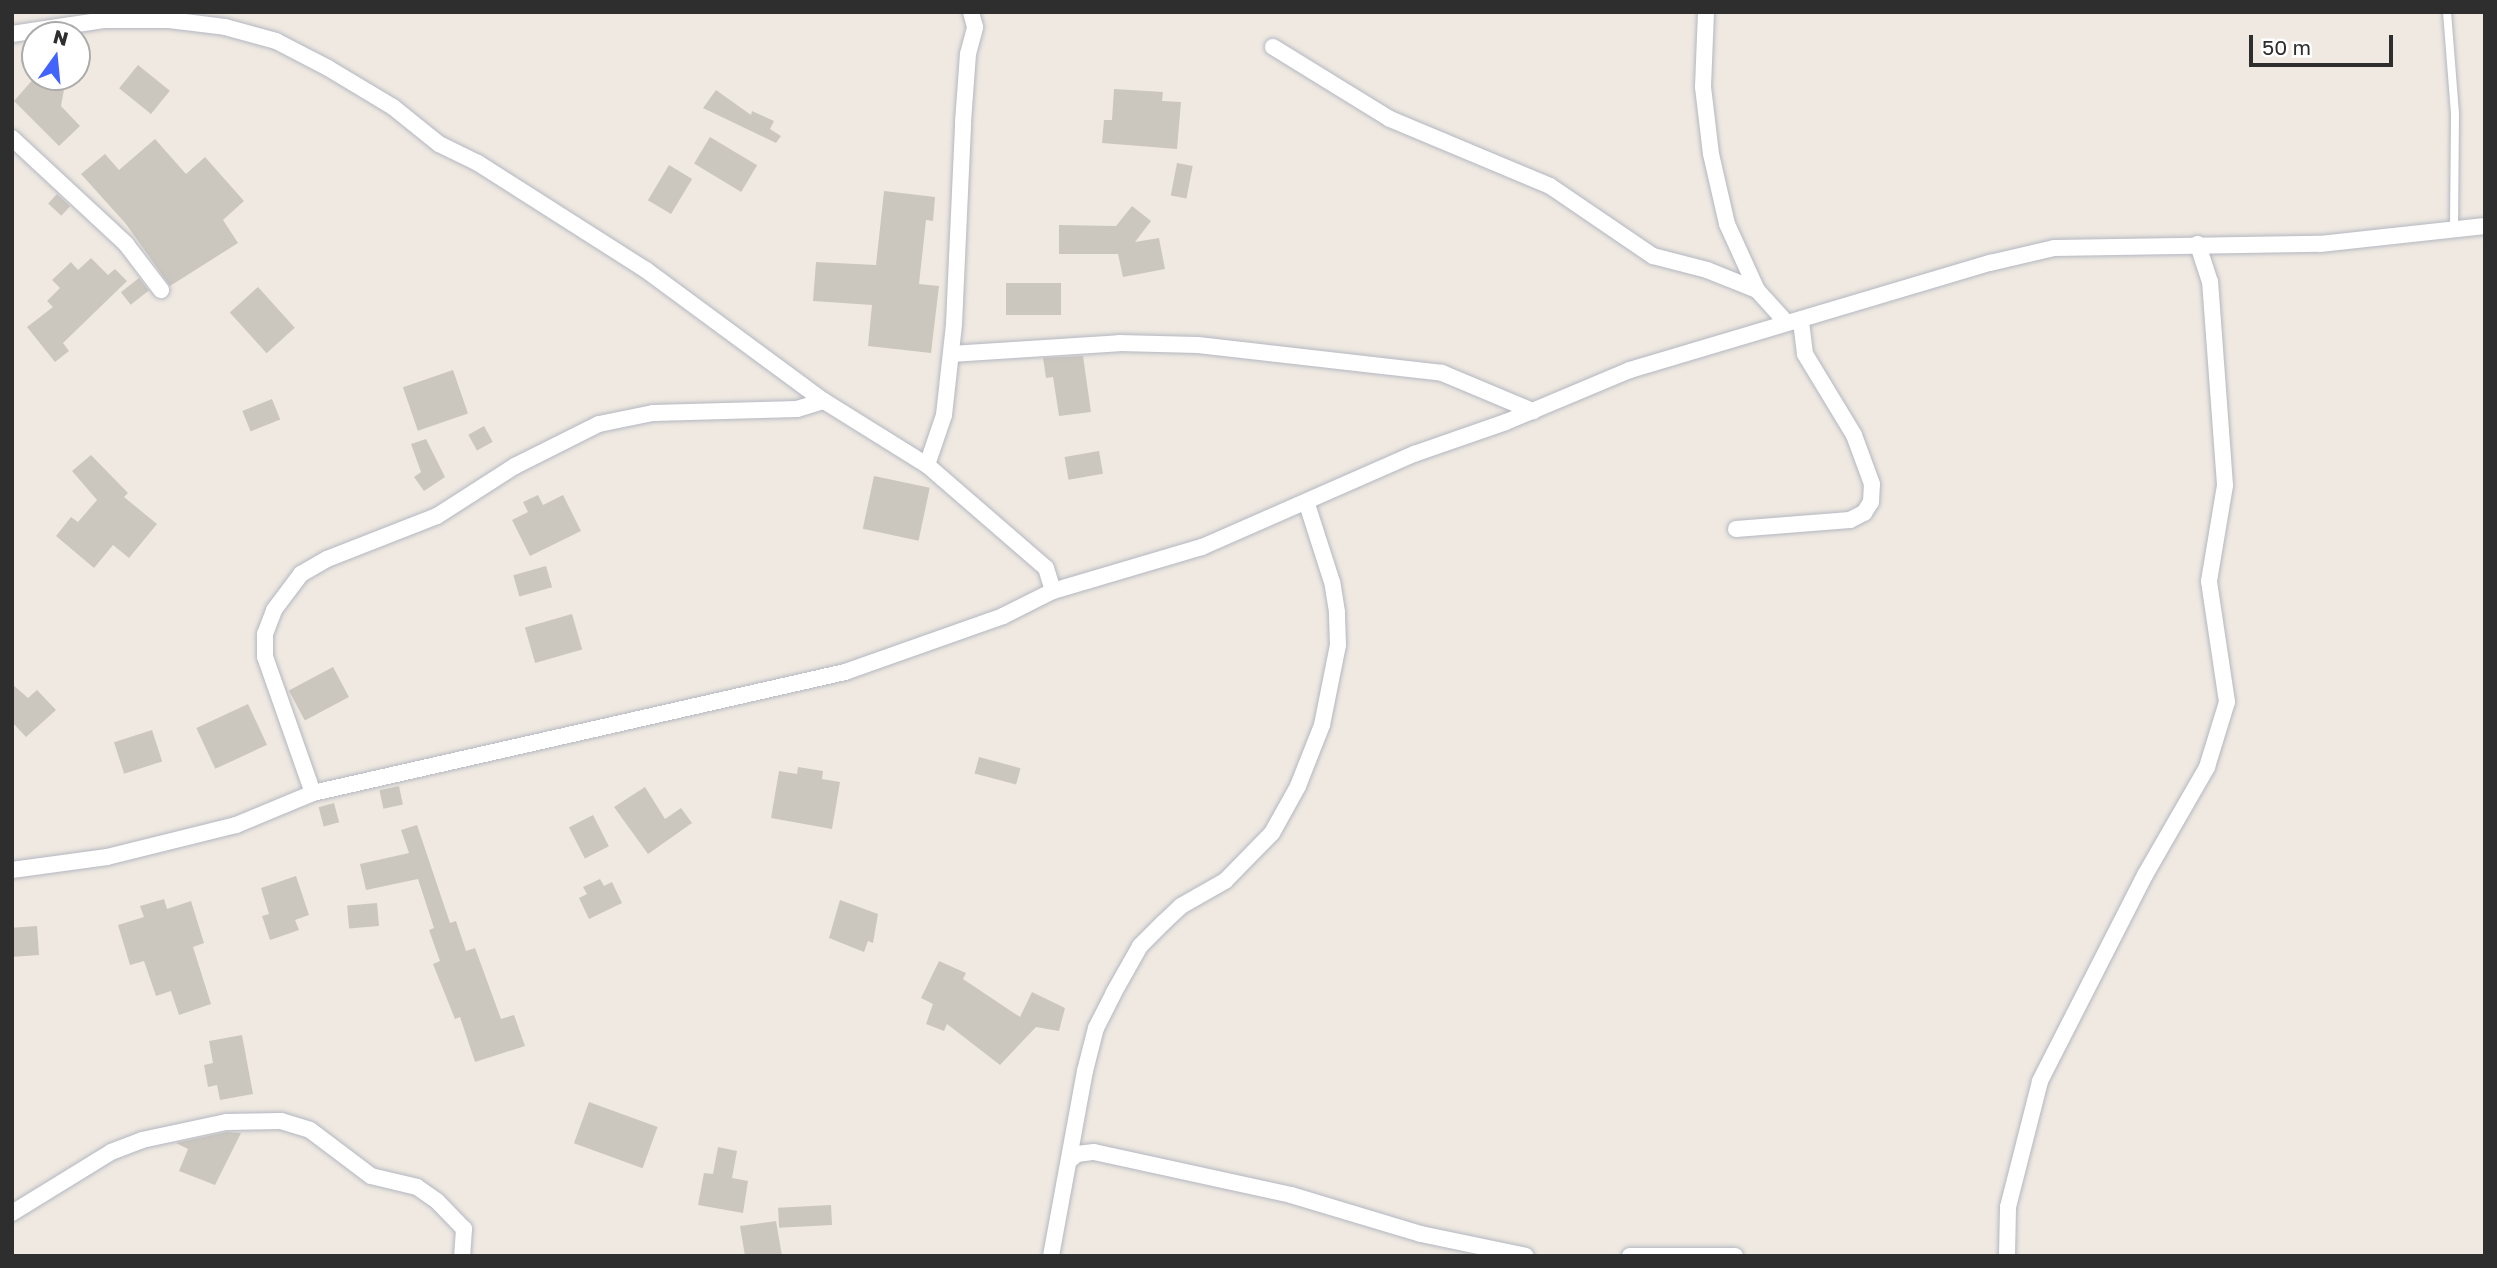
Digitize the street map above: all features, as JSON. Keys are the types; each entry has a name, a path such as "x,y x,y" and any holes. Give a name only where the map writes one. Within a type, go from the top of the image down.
{"street":[{"path":"927,465 944,415 951,354 963,122 968,54 975,27 971,12"},
{"path":"1706,12 1703,87 1710,154 1727,224 1757,290"},
{"path":"12,34 105,20 169,20 225,27 276,41 393,107 439,144 478,163 646,270 824,401 927,465 1046,568 1053,591"},
{"path":"1273,47 1390,119 1550,186 1653,256 1757,290 1793,321 1805,354 1854,435 1872,484 1871,502 1864,513 1850,520 1736,529"},
{"path":"12,138 126,244 162,290"},
{"path":"12,870 107,857 236,825 313,793 845,672 1003,616 1053,591 1202,547 1307,504 1414,454 1533,411 1630,370 1882,292 2054,248 2320,244 2485,226"},
{"path":"2007,1256 2008,1207 2040,1080 2145,875 2207,767 2227,702 2209,581 2225,485 2210,282 2198,244"},
{"path":"951,354 1119,343 1198,345 1442,373 1533,411"},
{"path":"313,793 265,657 265,634 274,610 301,574 327,559 437,516 515,466 599,424 653,413 786,411 824,401"},
{"path":"1051,1256 1096,1028 1126,969 1163,923 1181,906 1225,881 1272,833 1310,760 1338,645 1332,582 1307,504"},
{"path":"12,1213 111,1152 142,1140 226,1122 281,1121 333,1144 371,1176 417,1187 437,1201 464,1229 462,1256"},
{"path":"1069,1161 1077,1154 1094,1152 1291,1195 1421,1234 1526,1256"},
{"path":"1630,1256 1735,1256"}],"lane":[{"path":"2447,12 2455,114 2454,228"}],"building":[{"path":"138,65 170,91 151,114 119,88"},
{"path":"1114,89 1163,92 1162,101 1181,102 1177,149 1102,143 1104,120 1112,120"},
{"path":"716,90 751,115 752,111 774,121 770,129 781,136 776,143 703,108"},
{"path":"23,91 64,91 61,106 80,126 59,146 14,101"},
{"path":"710,137 757,165 741,192 694,164"},
{"path":"155,139 186,174 205,157 244,201 223,220 238,243 170,286 126,224 81,174 105,154 119,170"},
{"path":"1177,163 1193,166 1186,198 1171,195"},
{"path":"669,165 692,179 671,214 648,200"},
{"path":"884,191 935,197 933,221 926,220 919,284 939,286 931,353 868,346 872,305 813,301 816,262 876,265"},
{"path":"57,194 70,206 61,216 48,204"},
{"path":"1132,206 1151,221 1135,242 1159,238 1165,269 1123,277 1118,254 1059,254 1059,225 1116,226"},
{"path":"91,258 108,275 115,269 127,281 63,343 69,351 55,362 27,327 53,307 47,301 60,288 52,280 71,262 78,270"},
{"path":"139,278 149,291 131,305 121,292"},
{"path":"1006,283 1061,283 1061,315 1006,315"},
{"path":"258,287 295,328 267,353 230,312"},
{"path":"1083,356 1091,412 1059,416 1053,377 1046,378 1043,358"},
{"path":"453,370 468,413 418,431 403,387"},
{"path":"272,399 280,419 251,431 242,411"},
{"path":"484,426 493,442 477,450 468,435"},
{"path":"426,439 445,477 424,491 414,477 421,472 411,444"},
{"path":"1099,451 1103,474 1069,480 1065,457"},
{"path":"91,455 128,493 124,497 157,524 129,558 113,545 94,568 56,536 71,517 78,522 97,500 72,471"},
{"path":"874,476 930,488 919,541 863,529"},
{"path":"538,495 543,505 563,495 581,531 530,556 512,520 528,512 523,502"},
{"path":"546,566 552,587 519,597 513,575"},
{"path":"572,614 582,650 535,663 525,628"},
{"path":"333,667 349,697 305,720 289,690"},
{"path":"12,684 28,698 37,690 56,710 26,737 12,722"},
{"path":"248,704 267,745 215,769 196,728"},
{"path":"152,730 162,761 124,774 114,742"},
{"path":"979,757 1021,768 1016,785 975,773"},
{"path":"798,767 823,771 822,779 840,782 832,829 771,818 779,771 797,774"},
{"path":"399,786 403,805 383,809 379,790"},
{"path":"645,787 665,819 681,808 692,823 648,854 614,807"},
{"path":"334,803 339,822 324,826 319,807"},
{"path":"593,815 609,846 585,858 569,827"},
{"path":"417,825 450,923 456,921 466,951 475,948 501,1019 514,1015 525,1046 475,1062 460,1017 455,1019 433,964 440,961 429,930 434,928 418,879 366,890 360,864 409,853 401,830"},
{"path":"296,876 309,915 295,920 299,930 270,940 262,916 269,914 261,888"},
{"path":"600,879 604,886 612,882 622,903 589,919 579,898 587,894 583,887"},
{"path":"164,899 167,909 191,901 204,943 193,947 211,1004 179,1015 171,991 156,996 144,961 130,965 118,925 144,917 140,906"},
{"path":"840,900 878,914 873,943 868,941 864,952 829,938"},
{"path":"377,903 379,926 349,929 347,906"},
{"path":"37,926 39,955 14,957 12,928"},
{"path":"939,961 966,973 963,979 1020,1017 1032,992 1065,1008 1059,1031 1036,1027 1000,1065 947,1024 944,1031 926,1024 933,1004 921,998"},
{"path":"242,1035 253,1094 220,1100 217,1085 208,1087 204,1065 213,1063 209,1041"},
{"path":"589,1102 658,1127 643,1168 574,1143"},
{"path":"227,1132 241,1133 215,1185 179,1171 188,1149 176,1143"},
{"path":"718,1147 737,1151 732,1178 748,1181 743,1213 698,1205 704,1173 713,1174"},
{"path":"831,1205 832,1225 779,1228 778,1208"},
{"path":"776,1221 782,1256 745,1256 740,1226"}]}
